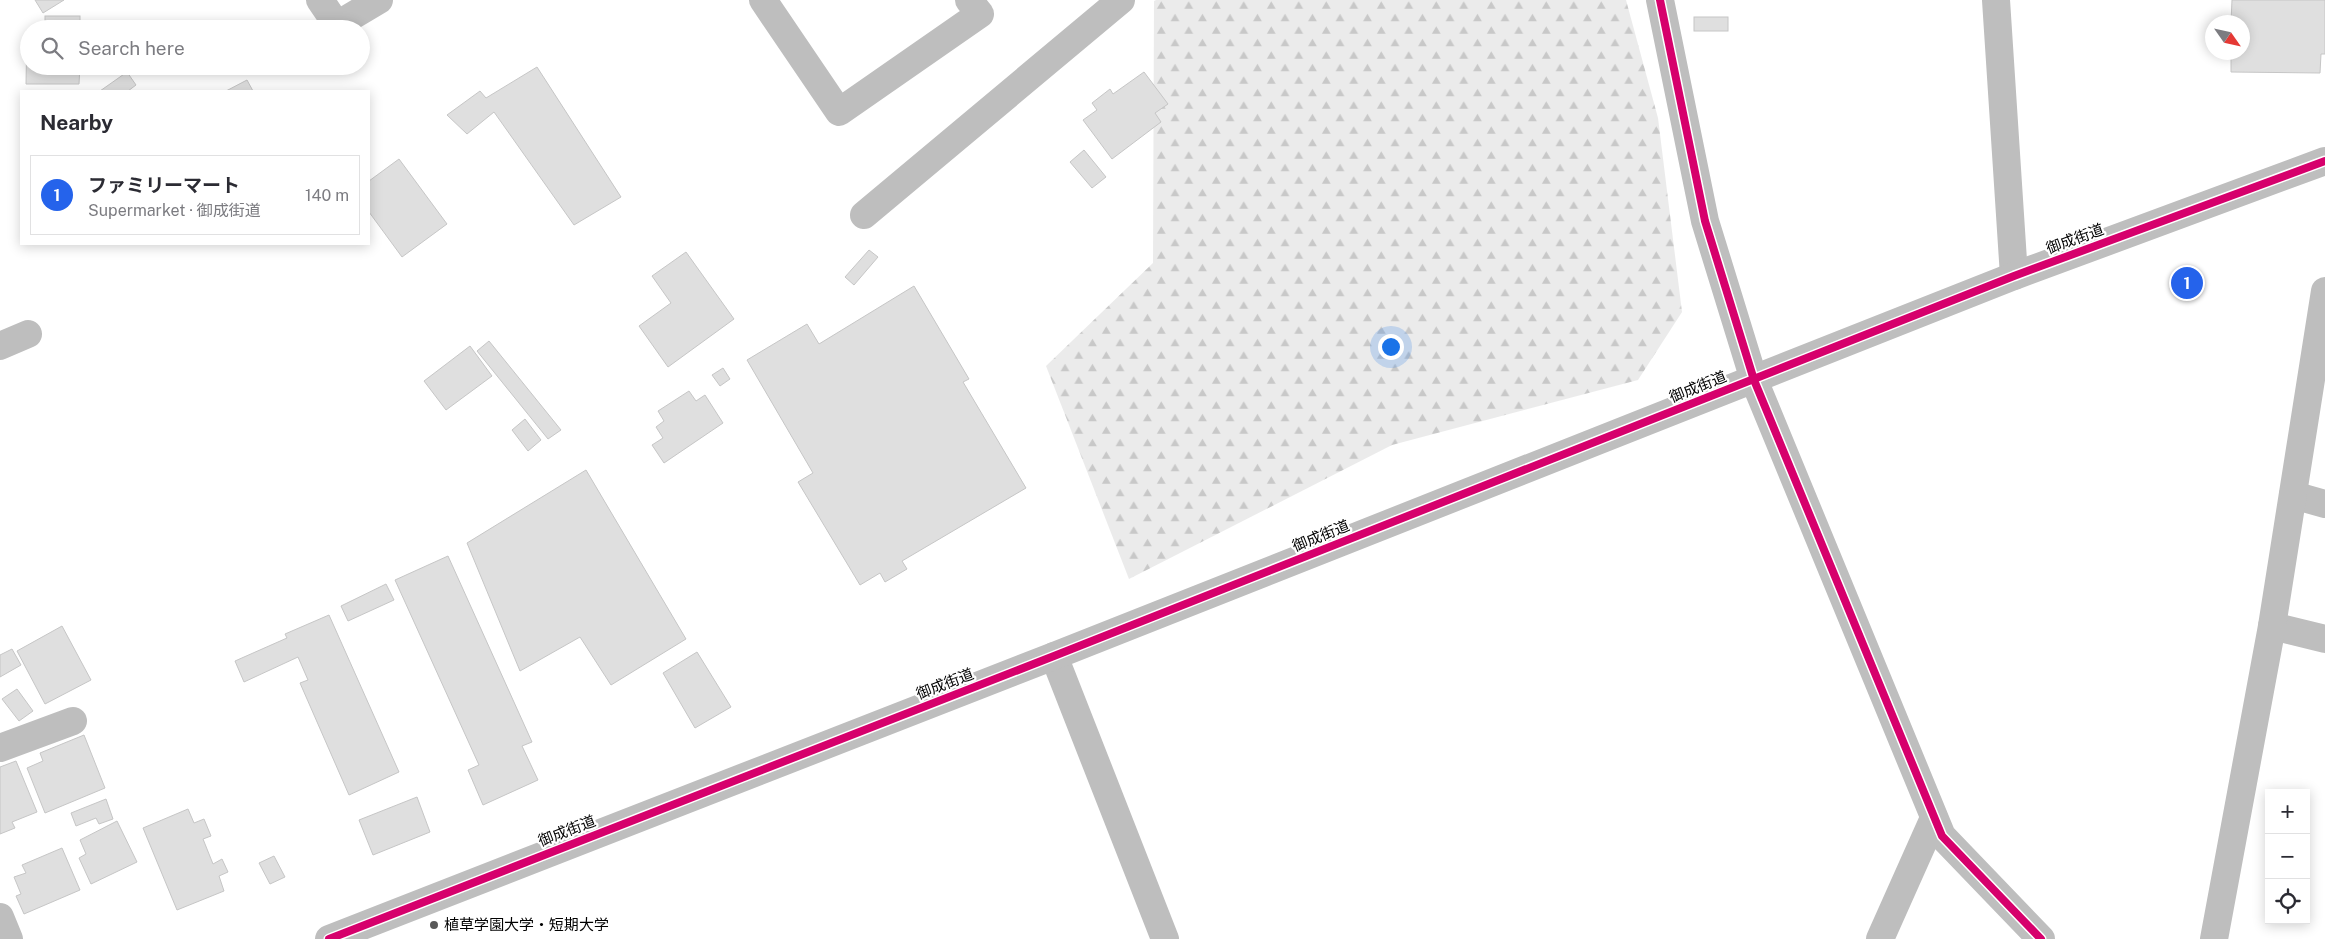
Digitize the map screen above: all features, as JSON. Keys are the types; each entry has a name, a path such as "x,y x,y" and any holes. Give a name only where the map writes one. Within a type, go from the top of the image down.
{"street":[{"path":"320,0 334,20"},
{"path":"345,20 379,0"},
{"path":"763,0 839,112 980,14 969,0"},
{"path":"864,215 1121,0"},
{"path":"1660,0 1705,222 1754,380 1942,836 2041,939"},
{"path":"1996,0 2014,276"},
{"name":"御成街道","path":"329,939 1054,656 2014,276 2325,161"},
{"path":"2214,939 2272,626 2325,291"},
{"path":"0,346 28,334"},
{"path":"2293,495 2325,504"},
{"path":"2272,626 2325,640"},
{"path":"1054,656 1165,939"},
{"path":"3,741 73,720"},
{"path":"1880,939 1934,818"},
{"path":"0,917 8,939"}],"green space":[{"path":"1626,0 1658,118 1682,312 1638,380 1392,445 1129,579 1046,366 1153,263 1154,1"}],"building":[{"path":"35,0 64,0 43,13"},
{"path":"2232,0 2325,0 2325,54 2321,54 2320,73 2231,72 2231,60 2250,60 2250,15 2231,15"},
{"path":"45,16 80,16 80,20 45,20"},
{"path":"1694,17 1728,17 1728,31 1694,31"},
{"path":"537,67 621,197 574,225 494,112 467,134 447,115 480,91 486,98"},
{"path":"1144,72 1168,104 1155,113 1161,122 1112,159 1083,120 1097,110 1092,103 1110,89 1113,94"},
{"path":"26,75 80,75 79,84 26,84"},
{"path":"123,75 129,75 136,85 129,90 101,90"},
{"path":"247,80 252,90 228,90"},
{"path":"1084,150 1106,177 1092,188 1070,162"},
{"path":"399,159 447,224 402,257 370,213 370,180"},
{"path":"869,250 878,257 854,285 845,277"},
{"path":"686,252 734,319 668,367 639,326 671,303 652,276"},
{"path":"914,286 969,379 963,382 1026,488 902,561 907,569 885,582 880,573 860,585 798,482 813,473 747,360 807,324 819,344"},
{"path":"489,341 561,430 548,439 477,351"},
{"path":"470,346 492,376 446,410 424,381"},
{"path":"723,368 730,379 720,386 712,375"},
{"path":"689,391 696,401 705,395 723,423 664,463 652,445 663,438 656,427 664,421 658,411"},
{"path":"525,419 541,440 528,451 512,430"},
{"path":"586,470 686,639 611,685 580,637 520,671 467,543"},
{"path":"448,556 532,742 522,746 538,780 483,805 468,770 479,765 395,580"},
{"path":"386,584 394,600 348,621 341,606"},
{"path":"329,615 399,772 349,795 300,683 308,680 298,657 244,682 235,661 287,638 285,634"},
{"path":"62,626 91,680 45,704 17,651"},
{"path":"12,649 21,665 0,677 0,655"},
{"path":"697,652 731,707 695,728 663,673"},
{"path":"17,689 33,711 19,721 2,699"},
{"path":"84,735 105,788 45,813 27,768 43,761 40,753"},
{"path":"16,761 37,812 12,822 15,828 0,834 0,767"},
{"path":"417,797 430,832 373,855 359,820"},
{"path":"106,799 113,819 99,824 96,818 76,826 71,813"},
{"path":"188,809 194,823 204,819 211,836 203,839 213,864 222,859 228,872 219,876 224,891 177,910 143,828"},
{"path":"117,821 137,862 91,884 79,858 86,854 80,840"},
{"path":"62,848 80,890 24,914 16,896 21,894 14,877 26,873 22,865"},
{"path":"274,856 285,877 270,884 259,863"}],"cycle path":[{"path":"1660,0 1705,221 1754,380 1942,836 2041,939"},
{"path":"329,939 1054,656 2014,276 2325,161"}],"place":[{"name":"ファミリーマート","path":"2187,283"},
{"name":"植草学園大学・短期大学","path":"434,925"}]}
